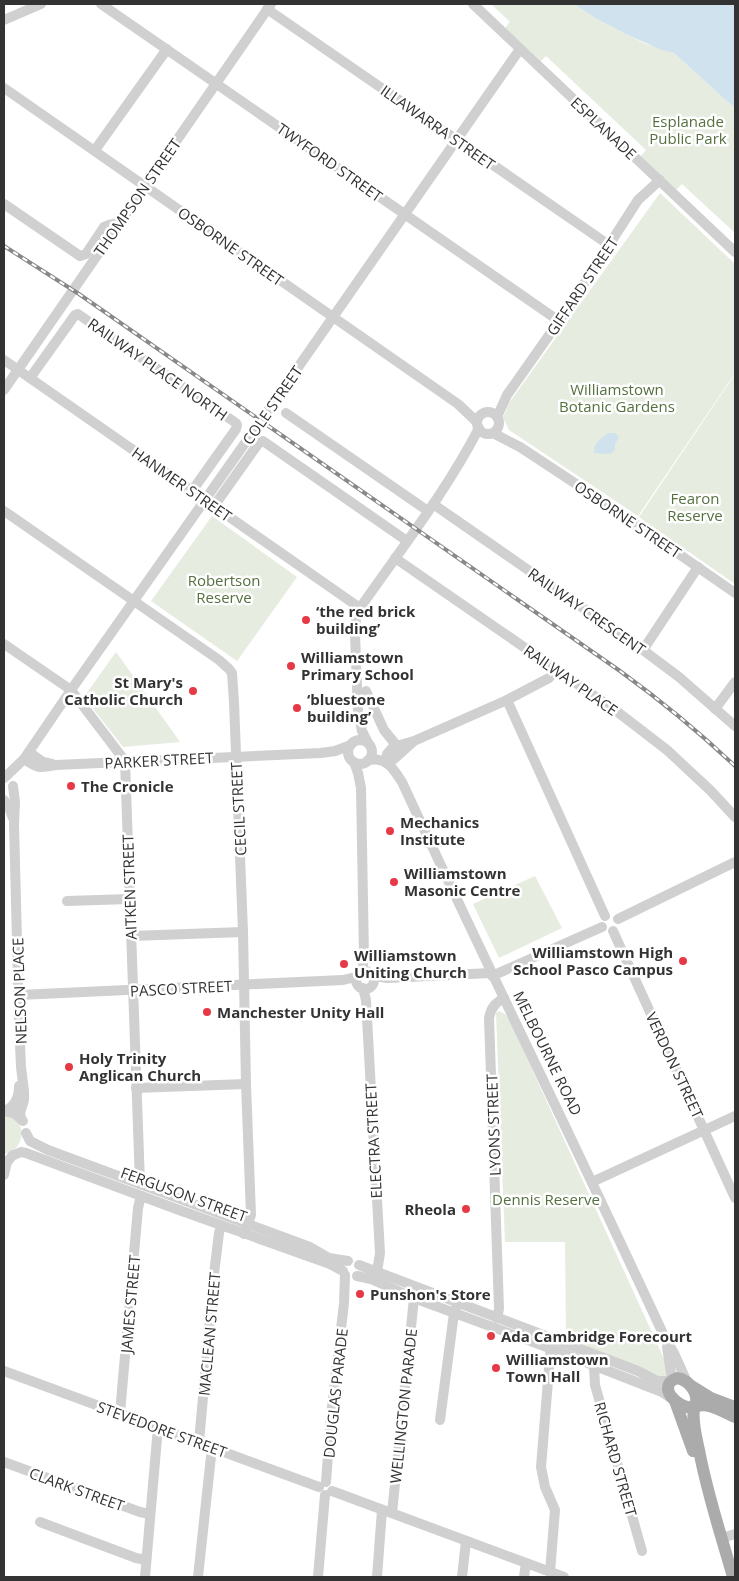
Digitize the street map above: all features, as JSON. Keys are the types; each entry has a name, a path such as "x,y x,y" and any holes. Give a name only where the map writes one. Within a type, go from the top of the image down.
{"main road":[{"path":"733,1577 708,1493 669,1390 672,1380 679,1378 711,1398 735,1407"},
{"path":"688,1384 696,1397 694,1426 708,1493"},
{"path":"674,1400 684,1406 695,1408 709,1406 735,1417"}],"street":[{"path":"4,20 41,4"},
{"name":"TWYFORD STREET","path":"101,4 559,321"},
{"name":"ESPLANADE","path":"473,4 735,252"},
{"name":"THOMPSON STREET","path":"4,390 269,6"},
{"name":"ILLAWARRA STREET","path":"269,6 457,140 609,245"},
{"path":"95,150 167,49"},
{"name":"COLE STREET","path":"4,778 25,757 134,601 210,503 255,429 520,49"},
{"name":"OSBORNE STREET","path":"4,88 520,447 735,593"},
{"name":"GIFFARD STREET","path":"360,608 559,321 638,200 660,180"},
{"path":"4,204 80,256 86,254 104,228 118,223"},
{"name":"RAILWAY PLACE NORTH","path":"30,378 75,315 78,314 236,423 236,429 192,491"},
{"name":"HANMER STREET","path":"4,360 360,608"},
{"name":"RAILWAY CRESCENT","path":"286,412 643,650 679,677 735,726"},
{"path":"210,503 258,444 263,441 407,541"},
{"name":"CECIL STREET","path":"4,511 134,601 232,673 243,932 251,1215 246,1229"},
{"name":"RAILWAY PLACE","path":"395,558 615,710 668,750 735,817"},
{"path":"643,650 698,567"},
{"path":"360,608 356,618 355,634 358,712 362,731 372,752 367,761"},
{"path":"4,644 71,690 125,762"},
{"path":"389,759 392,748 399,748 507,700 549,678 556,670"},
{"path":"715,708 735,682"},
{"path":"366,692 384,730 399,748"},
{"path":"507,700 605,916"},
{"path":"358,712 348,752 353,761 360,763 389,759"},
{"path":"351,744 359,740 389,759"},
{"name":"PARKER STREET","path":"25,757 56,764 125,762 322,753 335,751 351,744"},
{"name":"PARKER STREET","path":"322,753 353,761"},
{"name":"COLE STREET","path":"13,786 25,757"},
{"name":"MELBOURNE ROAD","path":"389,759 397,764 402,782 492,975 688,1384"},
{"name":"ELECTRA STREET","path":"353,761 361,788 364,957 380,1253 377,1277"},
{"name":"ELECTRA STREET","path":"361,788 367,761"},
{"name":"AITKEN STREET","path":"125,762 140,1184"},
{"path":"4,778 9,780 13,786 11,794 4,799"},
{"name":"NELSON PLACE","path":"13,786 15,802 18,995 24,1091 24,1100 20,1113 21,1118"},
{"name":"NELSON PLACE","path":"4,799 11,812 14,824"},
{"path":"618,919 735,862"},
{"path":"66,901 130,899"},
{"path":"605,916 612,915 618,919"},
{"path":"605,916 602,921 602,927 607,931 613,931 618,927 618,919"},
{"name":"PASCO STREET","path":"18,995 243,984 492,975 602,927"},
{"name":"VERDON STREET","path":"613,931 734,1193"},
{"path":"131,936 243,932"},
{"name":"LYONS STREET","path":"497,1318 499,1300 489,1018 490,1011 497,1001 504,998"},
{"name":"NELSON PLACE","path":"4,1111 12,1107 18,1098 21,1067"},
{"path":"136,1088 246,1084"},
{"path":"4,1111 14,1113 21,1118 26,1133 21,1147 10,1156 4,1175"},
{"path":"592,1182 735,1116"},
{"name":"FERGUSON STREET","path":"26,1133 28,1140 36,1144 140,1184 350,1272 377,1277 458,1302 638,1371 657,1381 672,1380"},
{"name":"FERGUSON STREET","path":"10,1156 21,1152 26,1153 221,1226 246,1229"},
{"name":"JAMES STREET","path":"120,1413 138,1208 141,1196"},
{"name":"MACLEAN STREET","path":"199,1442 215,1264 221,1226"},
{"name":"FERGUSON STREET","path":"350,1272 354,1261 377,1277 414,1298 662,1392 674,1400"},
{"name":"DOUGLAS PARADE","path":"318,1577 331,1415 344,1303 350,1272"},
{"name":"WELLINGTON PARADE","path":"377,1577 414,1298"},
{"path":"440,1420 454,1313 458,1302"},
{"path":"547,1337 552,1349 541,1467 545,1487 555,1510 550,1572"},
{"name":"MELBOURNE ROAD","path":"666,1338 672,1380"},
{"name":"RICHARD STREET","path":"594,1366 594,1385 642,1551"},
{"name":"STEVEDORE STREET","path":"4,1371 564,1577"},
{"path":"145,1577 158,1427"},
{"path":"198,1577 212,1447"},
{"name":"CLARK STREET","path":"4,1462 150,1514"},
{"path":"40,1522 146,1560"},
{"path":"722,1538 735,1534"},
{"path":"462,1577 466,1541"},
{"path":"524,1577 526,1563"}],"green space":[{"name":"Esplanade Public Park","path":"491,4 574,4 595,18 644,43 674,53 735,107 735,233 682,184 676,190 641,156 646,150 546,56 541,61 505,28 510,22"},
{"name":"Williamstown Botanic Gardens","path":"660,193 735,264 735,373 638,516 509,430 503,418 509,403"},
{"name":"Fearon Reserve","path":"735,374 735,584 639,517"},
{"name":"Robertson Reserve","path":"212,516 297,577 237,661 151,601"},
{"path":"116,652 180,742 123,747 84,697"},
{"name":"Williamstown High School Pasco Campus","path":"535,876 562,928 499,958 473,904"},
{"name":"Dennis Reserve","path":"499,1011 505,1014 510,1021 665,1361 667,1377 661,1378 566,1341 565,1242 505,1242 496,1013"},
{"path":"4,1115 12,1117 17,1121 21,1127 22,1134 17,1147 12,1152 4,1154"}],"water":[{"path":"574,4 735,4 735,107 674,53 662,50 630,36 595,18"},
{"path":"608,433 615,433 619,437 615,444 615,450 610,454 594,453 596,444"}],"railway":[{"path":"4,246 79,294 620,671 650,693 735,766"}],"place":[{"name":"‘the red brick building’","path":"306,620"},
{"name":"Williamstown Primary School","path":"291,666"},
{"name":"St Mary's Catholic Church","path":"193,691"},
{"name":"‘bluestone building’","path":"297,708"},
{"name":"The Cronicle","path":"71,786"},
{"name":"Mechanics Institute","path":"390,831"},
{"name":"Williamstown Masonic Centre","path":"394,882"},
{"name":"Williamstown High School Pasco Campus","path":"683,961"},
{"name":"Williamstown Uniting Church","path":"344,964"},
{"name":"Manchester Unity Hall","path":"207,1012"},
{"name":"Holy Trinity Anglican Church","path":"69,1067"},
{"name":"Rheola","path":"466,1209"},
{"name":"Punshon's Store","path":"360,1294"},
{"name":"Ada Cambridge Forecourt","path":"491,1336"},
{"name":"Williamstown Town Hall","path":"496,1368"}]}
